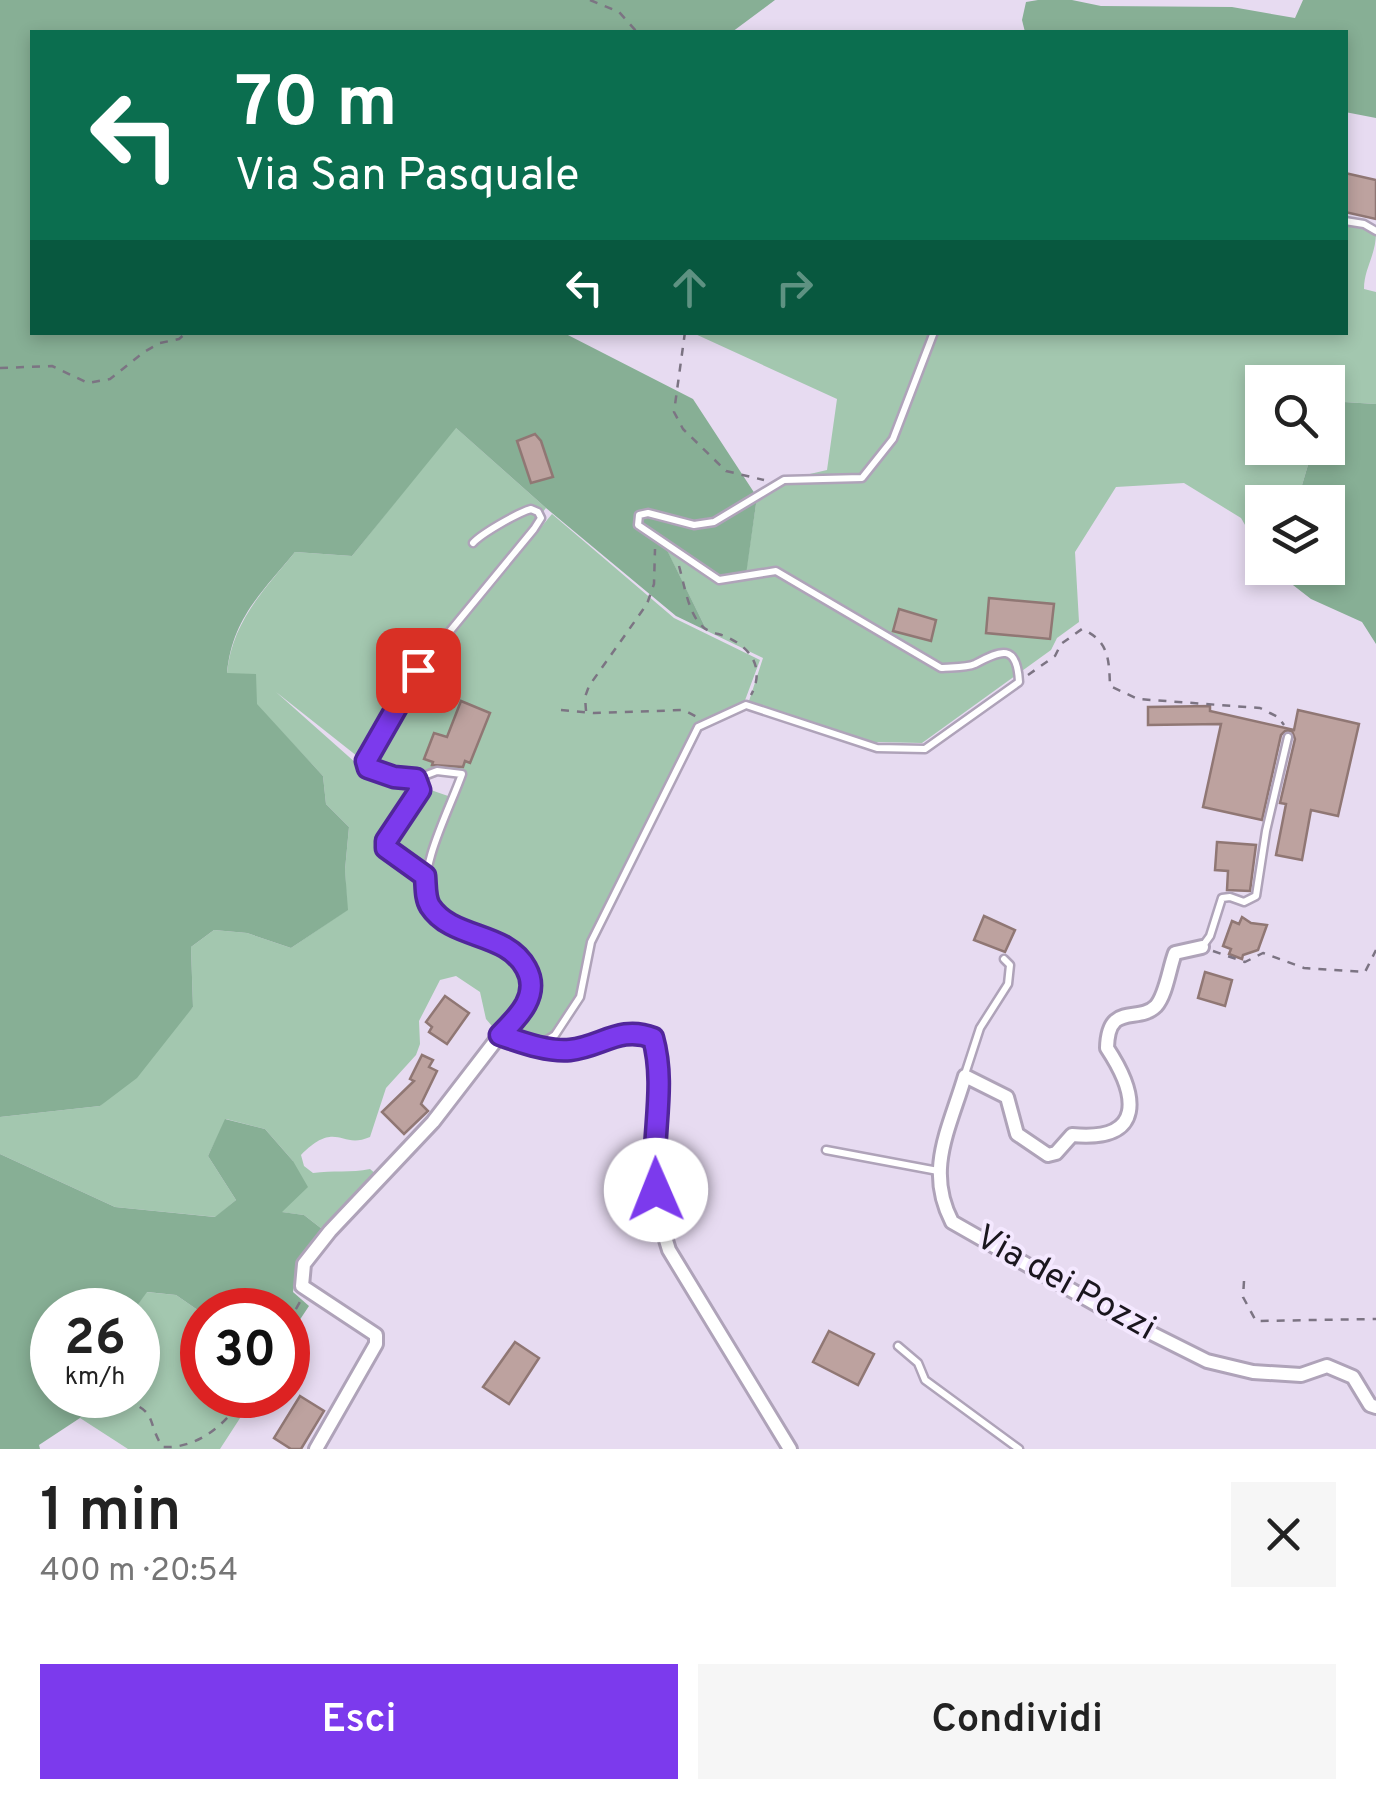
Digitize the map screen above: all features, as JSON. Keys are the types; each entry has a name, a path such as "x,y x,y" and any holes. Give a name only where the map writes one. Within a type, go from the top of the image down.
{"street":[{"path":"964,1076 1008,1097 1017,1134 1048,1155 1072,1136 1107,1136 1128,1119 1132,1098 1127,1081 1107,1048 1111,1028 1116,1019 1150,1012 1160,1002 1174,953 1202,948"},
{"path":"304,1288 300,1278 304,1264 433,1122 500,1035 569,1050 636,1032 653,1038 661,1066 653,1166 658,1214 669,1250 790,1449"},
{"name":"Via dei Pozzi","path":"964,1076 938,1171 940,1198 952,1222 1116,1315 1207,1361 1253,1372 1301,1375 1327,1366 1353,1376 1370,1405 1376,1407"},
{"path":"310,1292 376,1335 376,1344 316,1449"}],"lane":[{"path":"1348,221 1364,224 1376,232"},
{"path":"537,1046 555,1035 580,997 590,942 698,727 746,706 877,748 926,749 1019,682 1014,657 1001,652 986,655 972,666 941,668 776,572 719,580 638,524 639,515 648,513 694,525 714,522 784,480 862,478 893,439 933,335"},
{"path":"473,543 483,532 497,529 518,513 531,509 538,512 540,518 534,529 418,670 366,761 368,768 394,777 416,779 437,771 462,774 425,876 428,902 438,916 517,953 530,973 528,1003 500,1035"},
{"path":"1202,948 1222,898 1244,902 1256,896 1266,831 1288,737"},
{"path":"416,779 420,790 386,841 386,848 425,876"},
{"name":"Via dei Pozzi","path":"964,1076 980,1028 1008,984 1010,964 1004,959"},
{"path":"826,1150 938,1171"},
{"path":"898,1346 918,1364 925,1380 1019,1449"}],"path":[{"path":"590,0 620,12 635,30"},
{"path":"0,368 52,366 88,383 110,380 144,352 184,335"},
{"path":"684,335 674,412 683,429 726,471 765,480 770,488"},
{"path":"586,711 588,686 648,604 654,584 656,538"},
{"path":"668,546 700,625 729,638 754,658 759,671 746,706"},
{"path":"1019,682 1054,656 1060,644 1082,628 1105,645 1110,686 1138,698 1260,708 1278,717 1288,737"},
{"path":"561,710 684,710 706,723"},
{"path":"1202,948 1245,962 1263,953 1304,968 1365,972 1376,950"},
{"path":"1244,1281 1244,1297 1256,1322 1376,1320"},
{"path":"150,1418 152,1432 163,1447 176,1449 200,1440 225,1418"}],"green space":[{"path":"0,0 775,0 735,30 30,30 30,335 568,335 693,399 757,497 746,575 720,575 660,536 707,631 676,616 456,428 352,556 295,552 242,622 227,673 256,674 257,704 323,776 326,804 349,827 345,870 348,910 291,948 247,933 214,930 191,947 193,1007 137,1078 100,1106 0,1117"},
{"path":"1072,0 1101,6 1232,7 1295,18 1303,0 1376,0 1376,118 1348,113 1348,30 1024,30 1022,20 1026,2"},
{"path":"1348,221 1364,224 1376,232 1364,289 1376,292 1376,404 1345,402 1345,365 1245,365 1245,465 1308,465 1302,485 1245,485 1245,525 1241,518 1184,483 1116,487 1075,552 1079,622 1057,638 1051,650 922,743 874,742 749,701 763,658 707,631 663,543 719,580 745,578 757,497 784,480 827,470 837,399 697,335 1348,335"},
{"path":"1345,402 1376,404 1376,644 1362,622 1311,599 1293,585 1345,585 1345,485 1302,485 1308,465 1345,465"},
{"path":"455,427 546,508 415,667 362,760 276,692 366,772 413,783 415,790 382,840 382,850 421,878 425,905 443,923 523,965 528,981 521,1003 497,1032 486,1019 480,992 456,976 440,980 419,1021 420,1044 416,1055 386,1088 370,1137 323,1139 301,1155 304,1166 313,1173 370,1169 376,1174 322,1229 304,1215 281,1212 293,1161 265,1129 226,1119 208,1156 236,1200 216,1217 115,1207 0,1154 0,1117 100,1106 193,1007 191,947 214,930 247,933 291,948 347,910 349,827 326,804 323,776 227,673 230,655 251,608 295,552 352,556"},
{"path":"552,514 674,618 760,660 744,703 695,725 588,941 577,996 553,1033 536,1043 506,1034 533,995 529,967 506,946 446,917 430,898 435,853 466,772 437,768 415,776 371,766 370,761 421,671"},
{"path":"425,788 451,797 426,864 406,859 394,849"},
{"path":"225,1119 265,1129 293,1161 308,1187 282,1212 304,1215 322,1229 298,1261 294,1288 180,1288 180,1298 160,1293 160,1288 30,1288 30,1418 80,1418 39,1445 40,1449 0,1449 0,1154 115,1207 215,1217 236,1200 208,1156"},
{"path":"160,1293 176,1295 180,1298 180,1418 240,1418 220,1449 128,1449 80,1418 160,1418"}],"building":[{"path":"1348,174 1376,180 1376,219 1348,213"},
{"path":"535,434 553,477 531,483 517,441"},
{"path":"989,598 1054,604 1050,639 986,633"},
{"path":"899,609 936,620 931,641 893,631"},
{"path":"461,701 490,713 470,763 465,761 463,767 432,765 424,759 434,733 447,737"},
{"path":"1210,706 1210,711 1294,730 1298,710 1359,724 1338,816 1311,810 1302,860 1276,855 1286,804 1280,803 1295,739 1292,731 1281,735 1262,820 1203,807 1221,724 1148,725 1148,707"},
{"path":"1217,842 1256,845 1250,891 1227,890 1228,871 1215,870"},
{"path":"984,916 1015,930 1005,952 974,940"},
{"path":"1242,917 1267,925 1258,950 1242,959 1229,954 1231,949 1223,946 1232,921 1239,924"},
{"path":"1205,972 1232,980 1225,1006 1198,998"},
{"path":"445,996 469,1013 447,1044 429,1032 432,1027 426,1022"},
{"path":"422,1055 433,1060 429,1067 437,1071 421,1104 428,1111 404,1134 382,1112 414,1081 410,1079"},
{"path":"829,1331 874,1354 858,1385 813,1362"},
{"path":"515,1342 539,1358 509,1404 483,1387"},
{"path":"310,1402 324,1411 301,1449 291,1449 274,1438 286,1418 310,1418"}],"route":[{"path":"418,670 366,761 368,768 416,779 420,790 386,841 386,848 425,876 428,902 438,916 517,953 530,973 528,1003 500,1035 522,1043 569,1050 636,1032 653,1038 661,1066 653,1166 656,1190"}]}
